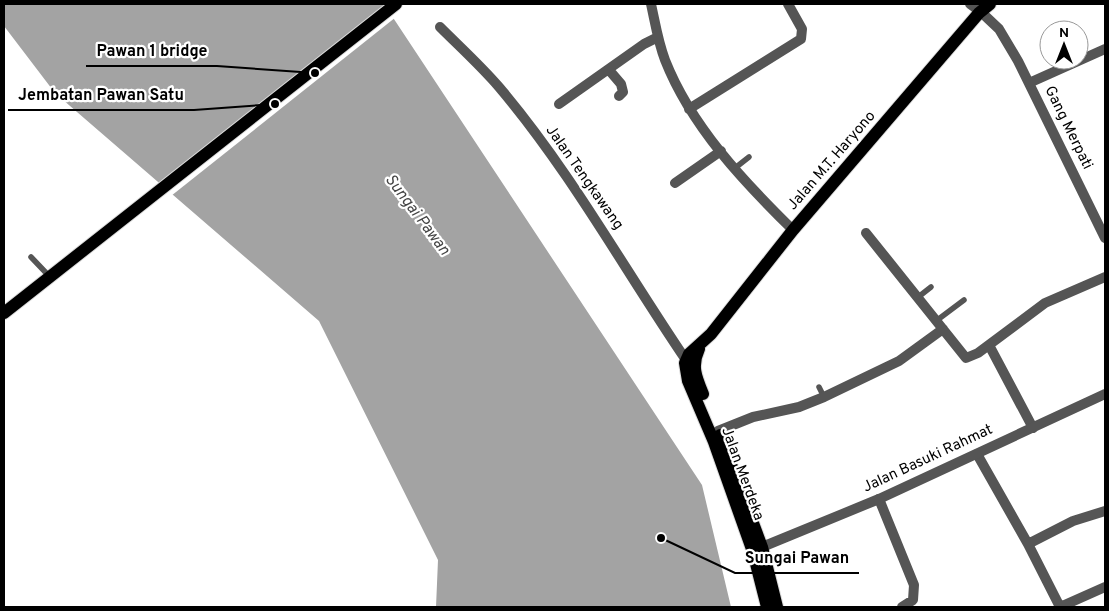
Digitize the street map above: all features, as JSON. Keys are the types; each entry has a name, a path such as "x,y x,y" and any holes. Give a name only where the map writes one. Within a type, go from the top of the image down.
{"main road":[{"path":"4,314 396,4"},
{"name":"Jalan M.T. Haryono","path":"690,357 793,230 986,8"},
{"name":"Jalan Merdeka","path":"690,357 762,547 777,607"},
{"name":"Jalan Merdeka","path":"690,357 686,374 753,552 767,607"}],"street":[{"path":"650,4 658,37 670,73 689,109 753,191 793,230"},
{"path":"689,109 801,39 802,29 788,4"},
{"name":"Gang Merpati","path":"970,4 986,8 999,29 1029,83 1105,238"},
{"name":"Jalan Tengkawang","path":"440,27 498,86 537,136 690,357"},
{"path":"559,104 644,44 658,37"},
{"path":"1029,83 1105,49"},
{"path":"609,70 622,86 623,92 619,96"},
{"path":"676,183 721,151"},
{"path":"866,233 966,358 972,357 1045,303 1105,277"},
{"path":"718,431 753,417 798,407 824,397 899,361 940,325"},
{"path":"989,345 1033,428"},
{"name":"Jalan Basuki Rahmat","path":"762,547 879,499 1105,394"},
{"path":"977,454 1028,544 1060,607 1105,587"},
{"path":"879,499 914,585 913,600 902,607"},
{"path":"1028,544 1073,522 1105,511"}],"lane":[{"path":"735,168 749,158"},
{"path":"31,257 50,277"},
{"path":"917,298 931,288"},
{"path":"940,325 964,300"},
{"path":"819,387 824,397"}],"water":[{"path":"4,4 384,4 702,485 731,607 436,607 438,560 319,321 55,93 4,26"}],"pier":[{"path":"388,5 396,17 171,196 160,187"}],"place":[{"name":"Pawan 1 bridge","path":"315,73"},
{"name":"Jembatan Pawan Satu","path":"275,104"},
{"name":"Sungai Pawan","path":"661,538"}]}
